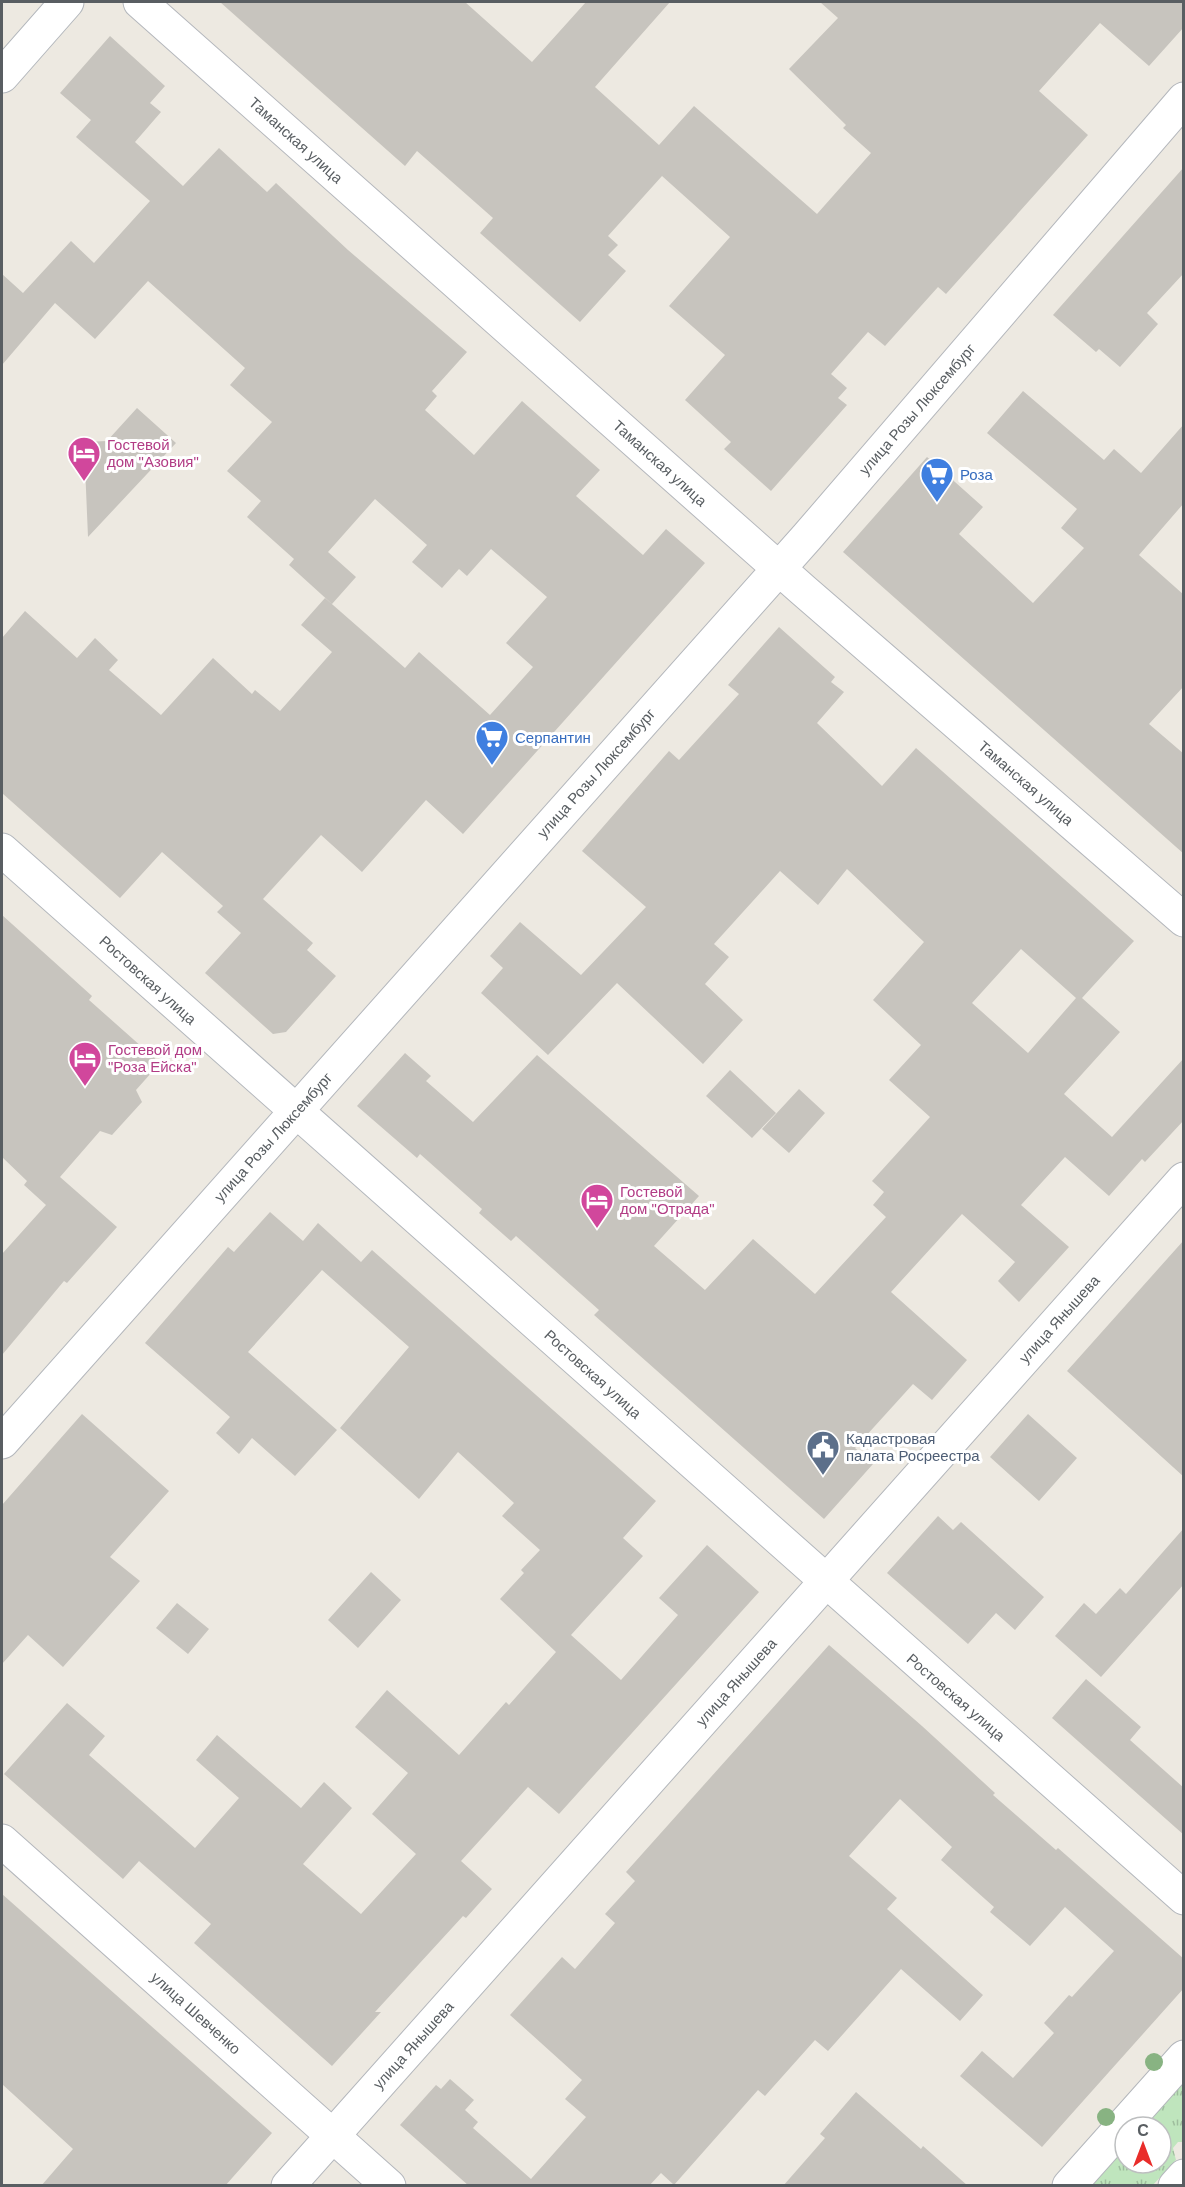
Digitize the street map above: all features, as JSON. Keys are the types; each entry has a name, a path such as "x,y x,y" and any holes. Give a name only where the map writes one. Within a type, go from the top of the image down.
{"street":[{"path":"2,76 67,2"},
{"name":"Таманская улица","path":"140,2 779,568 1184,920"},
{"name":"улица Розы Люксембург","path":"2,1442 779,568 1184,99"},
{"name":"Ростовская улица","path":"2,850 1184,1898"},
{"name":"улица Янышева","path":"288,2186 1184,1179"},
{"name":"улица Шевченко","path":"2,1841 389,2186"},
{"path":"1069,2186 1184,2057"},
{"path":"1175,2186 1184,2176"}],"green space":[{"path":"1183,2078 1183,2142 1178,2142 1173,2148 1173,2115 1150,2115"},
{"path":"1173,2148 1176,2160 1173,2163"},
{"path":"1113,2157 1113,2175 1162,2175 1153,2185 1087,2186"}],"building":[{"path":"220,2 465,2 532,62 586,2 670,2 595,87 659,145 694,106 817,214 871,153 843,128 846,125 789,69 838,18 820,2 1184,2 1184,27 1149,66 1100,23 1039,91 1088,135 946,294 938,287 885,346 868,332 831,374 847,388 838,398 847,405 771,491 724,449 731,442 685,400 725,355 669,306 730,237 662,176 608,236 618,245 608,255 626,271 580,322 480,233 493,218 417,151 405,166"},
{"path":"110,36 165,86 150,103 161,112 135,142 183,186 219,148 267,192 276,183 348,250 467,352 432,391 437,396 425,410 474,455 522,401 600,470 576,496 643,555 666,529 705,563 463,834 426,800 362,872 321,835 263,899 313,943 307,950 336,976 286,1032 273,1034 205,973 241,933 217,912 223,906 162,852 120,898 2,793 2,638 25,611 77,658 95,638 118,660 109,670 161,715 213,658 252,694 255,690 280,711 332,652 301,625 325,598 405,668 419,652 490,715 533,667 506,643 547,597 491,549 467,576 459,569 442,588 412,562 427,545 375,499 328,552 356,577 332,604 289,565 294,559 247,517 261,501 227,471 272,422 230,385 245,368 148,281 95,339 55,303 2,365 2,274 23,293 71,241 94,263 150,201 76,137 91,120 60,93"},
{"path":"1184,167 1184,273 1147,313 1158,324 1120,367 1099,349 1096,352 1053,315"},
{"path":"1023,391 1104,460 1114,449 1141,473 1184,424 1184,503 1139,555 1184,595 1184,686 1149,724 1184,754 1184,854 843,552 927,457 983,507 959,534 1033,603 1084,548 1061,528 1077,509 987,433"},
{"path":"137,408 176,443 88,537 84,442 107,441"},
{"path":"779,627 835,677 831,682 844,692 817,723 882,786 916,748 1134,941 1082,998 1120,1032 1064,1094 1112,1137 1184,1058 1184,1120 1145,1162 1142,1159 1109,1196 1065,1157 1021,1205 1069,1247 1019,1302 998,1281 1015,1262 962,1214 891,1292 967,1360 932,1400 913,1384 855,1448 873,1464 824,1519 594,1315 599,1310 516,1236 511,1241 479,1213 482,1209 420,1154 417,1158 357,1106 405,1053 431,1076 426,1081 473,1122 537,1055 699,1196 654,1246 705,1290 753,1239 815,1294 886,1217 873,1205 884,1192 872,1181 930,1117 889,1080 921,1045 873,1000 924,942 847,869 818,905 780,871 714,944 729,957 705,984 743,1020 703,1064 617,983 548,1055 481,993 503,968 490,956 520,922 581,975 646,907 582,851 669,751 679,760 739,694 728,685","holes":["1021,949 1076,998 1028,1053 972,1003"]},
{"path":"2,915 92,996 89,1000 160,1063 136,1090 142,1102 112,1135 100,1131 60,1177 117,1227 67,1283 64,1281 2,1355 2,1254 46,1205 24,1185 27,1181 2,1157"},
{"path":"730,1070 776,1113 752,1138 706,1096"},
{"path":"799,1089 825,1113 789,1153 762,1129"},
{"path":"270,1212 303,1241 318,1223 361,1262 372,1250 656,1501 623,1538 643,1556 571,1635 621,1680 678,1615 659,1598 707,1545 759,1592 559,1814 528,1787 461,1861 492,1889 466,1918 463,1916 375,2012 381,2012 332,2066 194,1943 211,1924 139,1861 123,1879 4,1774 67,1703 105,1736 89,1755 195,1848 239,1798 196,1760 217,1735 301,1808 324,1782 352,1808 303,1864 361,1914 416,1854 372,1814 408,1773 355,1727 387,1690 459,1755 506,1702 509,1705 556,1652 500,1599 524,1573 521,1570 540,1550 502,1516 514,1503 458,1452 419,1499 340,1428 409,1347 322,1270 248,1352 337,1430 295,1476 252,1438 239,1454 216,1433 230,1417 145,1343 228,1247 234,1252"},
{"path":"1184,1240 1184,1477 1067,1371"},
{"path":"82,1414 169,1491 110,1557 140,1581 63,1667 28,1635 2,1664 2,1505"},
{"path":"1028,1414 1077,1458 1039,1501 990,1457"},
{"path":"938,1516 953,1530 961,1522 1044,1597 1015,1630 996,1613 968,1644 887,1573"},
{"path":"1184,1528 1184,1584 1101,1677 1055,1636 1084,1603 1096,1614 1120,1588 1126,1594"},
{"path":"371,1572 401,1600 358,1648 328,1620"},
{"path":"177,1603 209,1629 188,1654 156,1628"},
{"path":"829,1645 922,1726 995,1793 993,1795 1056,1850 1058,1848 1184,1959 1184,1988 1042,2147 960,2076 982,2051 1013,2078 1054,2033 1044,2023 1069,1995 1072,1997 1114,1951 1065,1907 1030,1946 990,1912 994,1907 941,1860 952,1847 900,1799 849,1856 897,1898 887,1909 983,1995 960,2021 901,1969 828,2051 815,2040 765,2096 758,2090 674,2185 661,2173 649,2186 469,2186 400,2125 436,2085 441,2089 450,2079 474,2100 465,2110 478,2122 473,2128 531,2179 586,2117 565,2099 582,2080 510,2015 562,1957 575,1969 615,1923 605,1914 635,1881 626,1872"},
{"path":"1086,1679 1141,1727 1130,1740 1184,1788 1184,1835 1052,1718"},
{"path":"2,1894 272,2133 225,2186 41,2186 73,2149 2,2084"},
{"path":"856,2092 921,2149 923,2146 968,2186 783,2186 825,2138 820,2134"}],"place":[{"name":"Гостевой дом \"Азовия\"","path":"84,482"},
{"name":"Роза","path":"937,503"},
{"name":"Серпантин","path":"492,766"},
{"name":"Гостевой дом \"Роза Ейска\"","path":"85,1087"},
{"name":"Гостевой дом \"Отрада\"","path":"597,1229"},
{"name":"Кадастровая палата Росреестра","path":"823,1476"}]}
